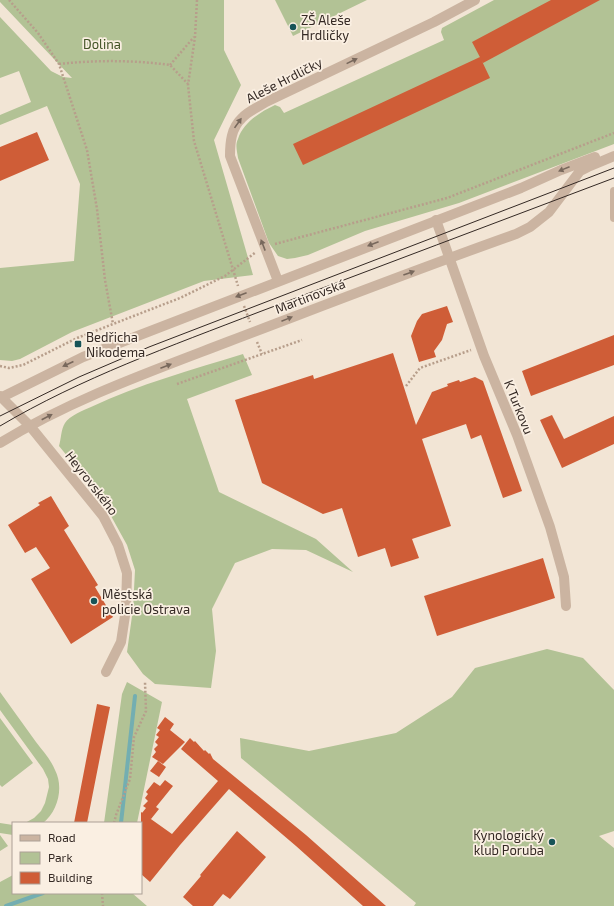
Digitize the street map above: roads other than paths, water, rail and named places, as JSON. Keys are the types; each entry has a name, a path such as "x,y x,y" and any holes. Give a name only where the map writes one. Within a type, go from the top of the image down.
{"street":[{"name":"Aleše Hrdličky","path":"278,281 264,248 230,156 230,143 234,130 242,118 266,102 434,22 475,0"},
{"name":"Martinovská","path":"0,397 83,357 240,295 521,188 572,165 614,151"},
{"name":"Martinovská","path":"0,442 101,392 254,332 516,234 530,227 552,208 580,172 614,156"},
{"name":"K Turkovu","path":"436,220 481,347 517,435 550,527 564,577 566,606"},
{"name":"Heyrovského","path":"0,397 30,426 103,516 118,545 127,573 126,609 121,642 106,672"}],"lane":[{"path":"614,191 614,218"}],"waterway":[{"path":"121,822 135,696"},
{"path":"6,906 40,894"}],"tram line":[{"path":"0,416 79,377 149,347 614,168"},
{"path":"0,426 62,393 160,350 614,178"}],"place":[{"name":"ZŠ Aleše Hrdličky","path":"293,27"},
{"name":"Bedřicha Nikodema","path":"78,344"},
{"name":"Městská policie Ostrava","path":"94,601"},
{"name":"Kynologický klub Poruba","path":"552,842"}],"park label":[{"name":"Dolina","path":"102,44"}]}
